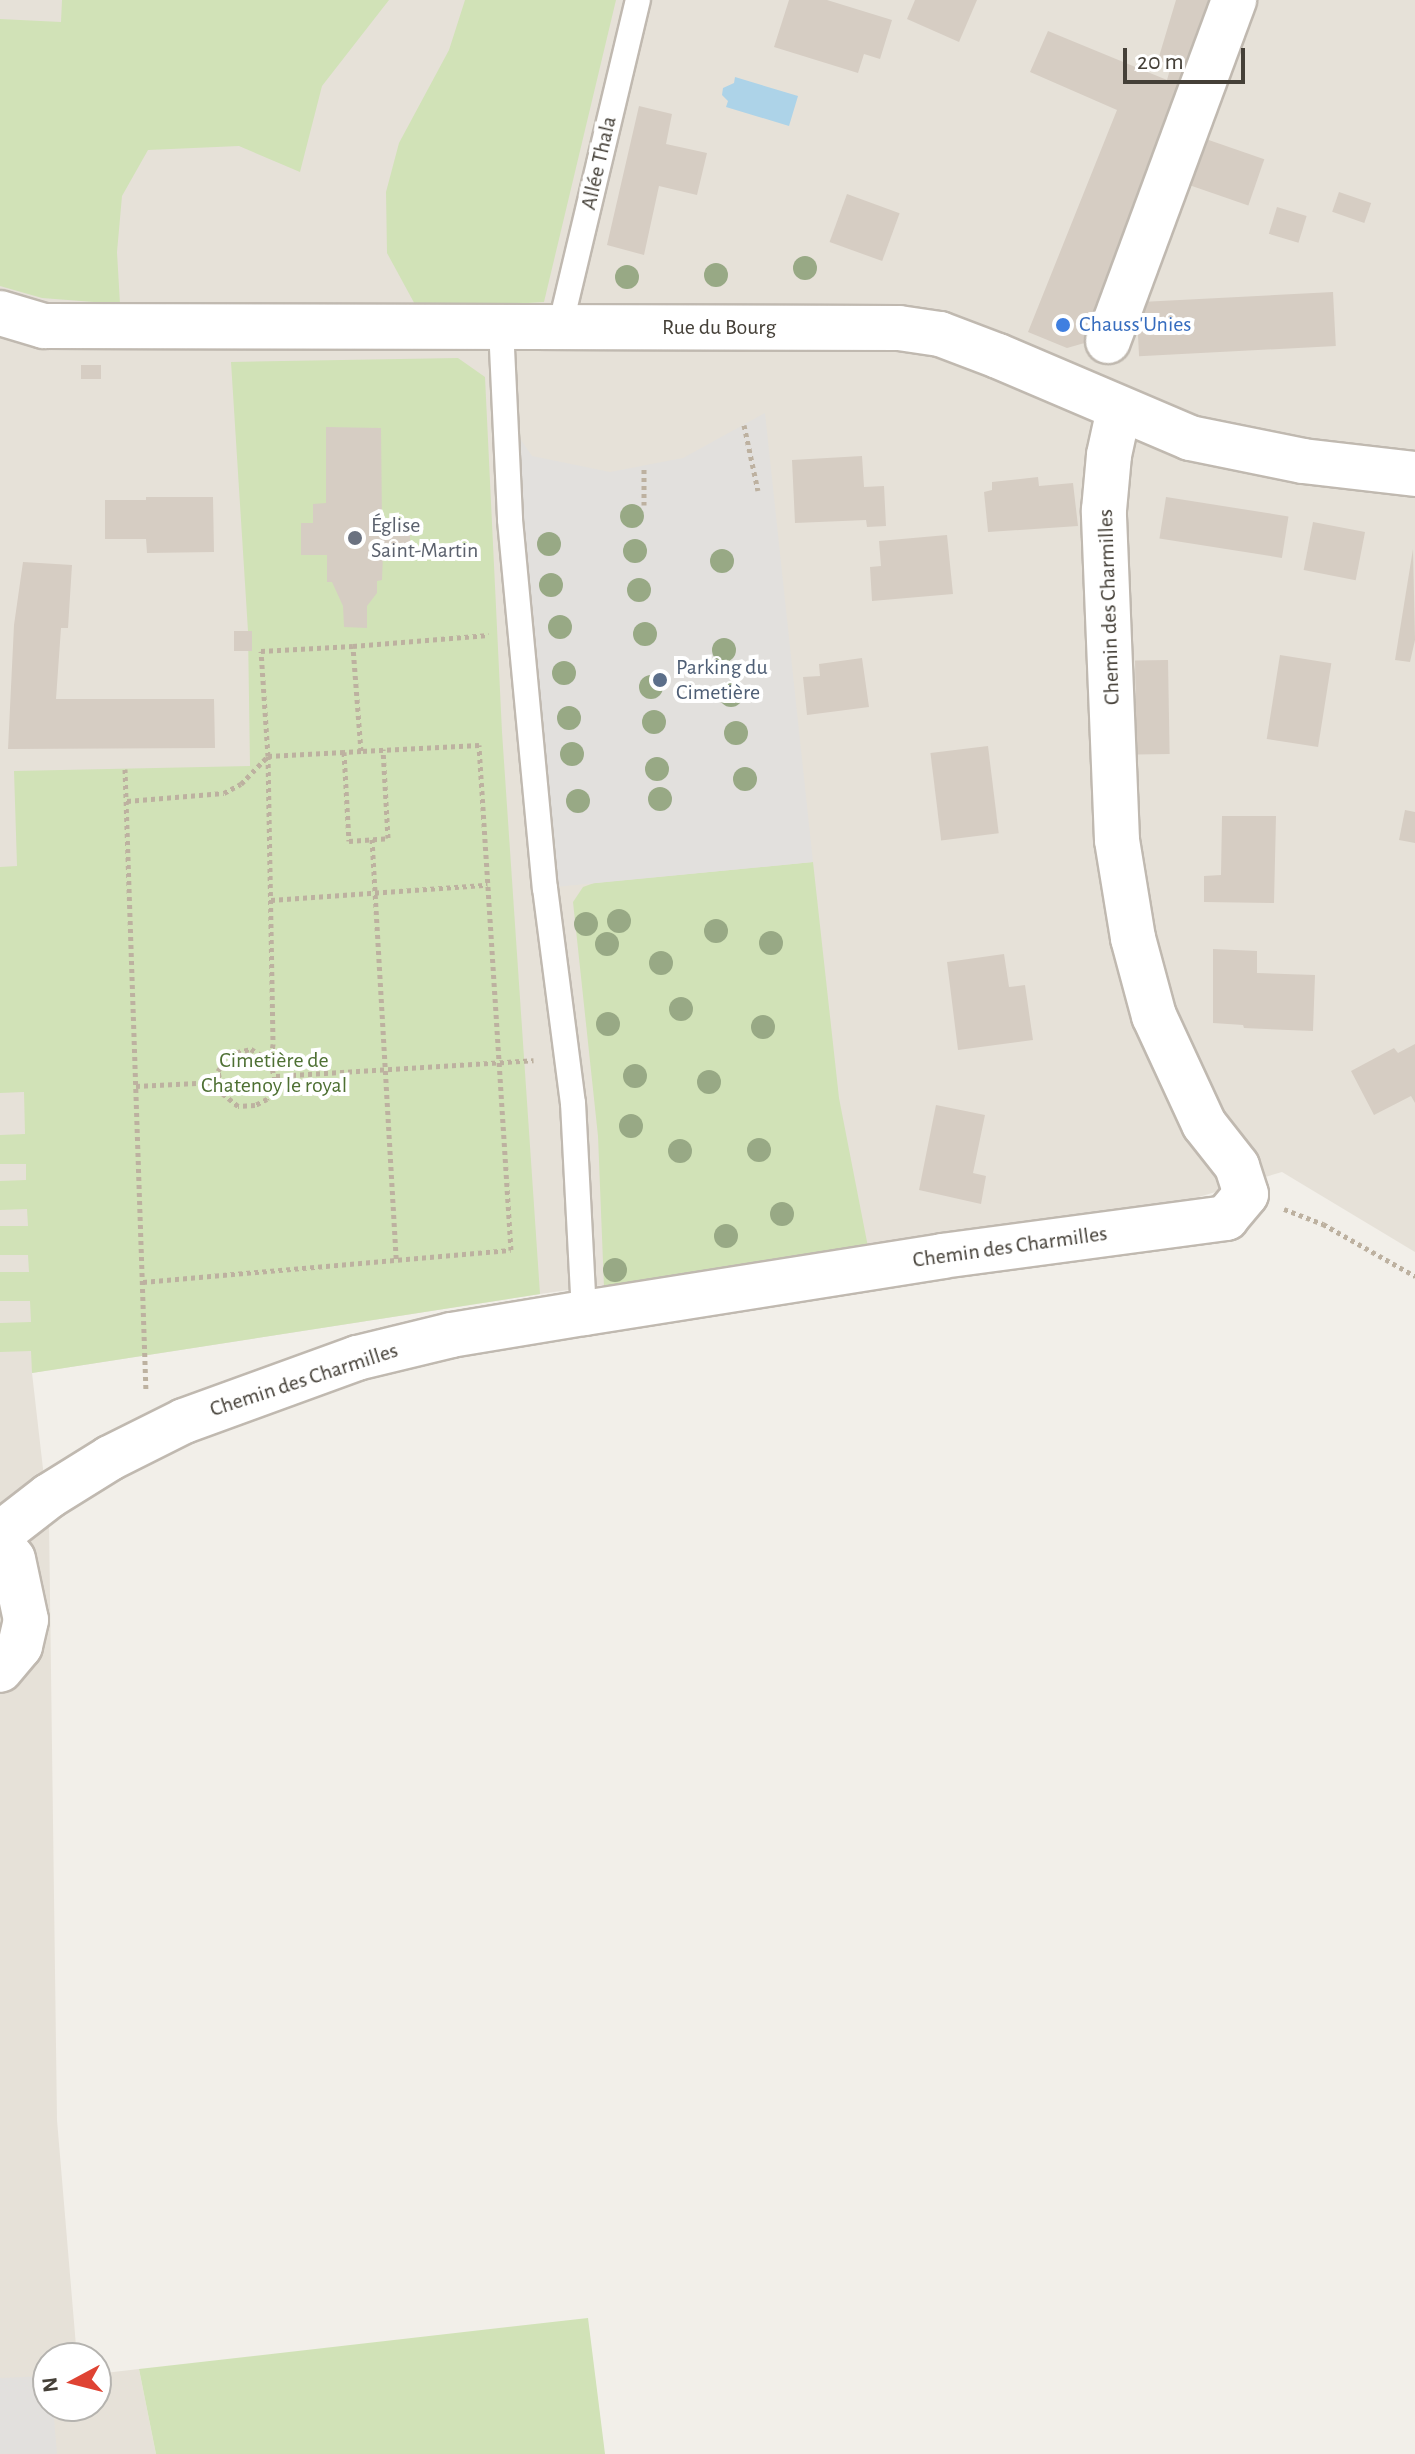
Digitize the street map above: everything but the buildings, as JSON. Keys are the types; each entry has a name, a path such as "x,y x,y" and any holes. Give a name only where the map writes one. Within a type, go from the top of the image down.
{"street":[{"path":"1108,341 1234,0"},
{"name":"Rue du Bourg","path":"0,313 44,326 899,328 940,334 1190,438 1252,452 1415,474"},
{"name":"Chemin des Charmilles","path":"0,1534 85,1473 156,1435 264,1390 357,1358 451,1335 584,1313 942,1256 1226,1218 1246,1194 1237,1166 1204,1124 1154,1016 1133,938 1117,840 1104,510 1109,455 1119,409"},
{"path":"0,1542 13,1559 26,1620 20,1646 0,1670"}],"lane":[{"name":"Allée Thala","path":"560,327 638,0"},
{"path":"501,327 503,437 545,888 573,1103 584,1313"}],"path":[{"path":"744,425 758,491"},
{"path":"644,466 644,505"},
{"path":"271,1061 251,1049 229,1054 220,1066 217,1082 226,1098 247,1107 267,1099 276,1076 271,1061 268,756 261,651 521,632"},
{"path":"353,646 361,751"},
{"path":"127,801 224,793 241,784 268,756 479,745 511,1250 143,1282"},
{"path":"344,752 349,841 388,838 383,749"},
{"path":"125,769 146,1397 156,1435"},
{"path":"372,839 396,1260"},
{"path":"271,900 487,885"},
{"path":"276,1076 499,1060 567,1060"},
{"path":"136,1086 217,1082"},
{"path":"1246,1194 1323,1224 1415,1276"}],"shaded area":[{"path":"0,0 1415,0 1415,1252 1282,1172 1182,1202 540,1294 32,1373 49,1521 57,2120 76,2342 32,2342 32,2422 112,2422 112,2372 139,2369 156,2454 0,2454"},
{"name":"Parking du Cimetière","path":"765,413 813,862 545,888 503,437 519,437 532,456 610,472 683,458"},
{"path":"32,2377 32,2422 54,2422 57,2454 0,2454 0,2378"}],"green space":[{"path":"62,0 389,0 322,86 300,172 239,146 148,150 122,196 117,252 120,304 42,298 0,286 0,19 61,22"},
{"path":"465,0 616,0 544,302 418,310 387,253 386,192 399,143 449,50"},
{"name":"Cimetière de Chatenoy le royal","path":"458,358 485,377 502,732 540,1294 32,1373 31,1351 0,1352 0,1323 31,1322 30,1301 0,1301 0,1272 29,1272 28,1255 0,1255 0,1226 28,1226 27,1209 0,1210 0,1181 26,1180 26,1164 0,1164 0,1135 25,1134 24,1092 0,1093 0,867 17,866 14,771 250,766 248,631 231,362"},
{"path":"813,862 839,1098 868,1247 604,1287 598,1136 573,902 583,887 594,883"},
{"path":"588,2318 605,2454 156,2454 139,2369"}],"water":[{"path":"735,77 798,96 789,126 726,107 728,101 722,95 723,88 734,83"}],"place":[{"name":"Chauss'Unies","path":"1063,325"},
{"name":"Église Saint-Martin","path":"355,538"},
{"name":"Parking du Cimetière","path":"660,680"}]}
